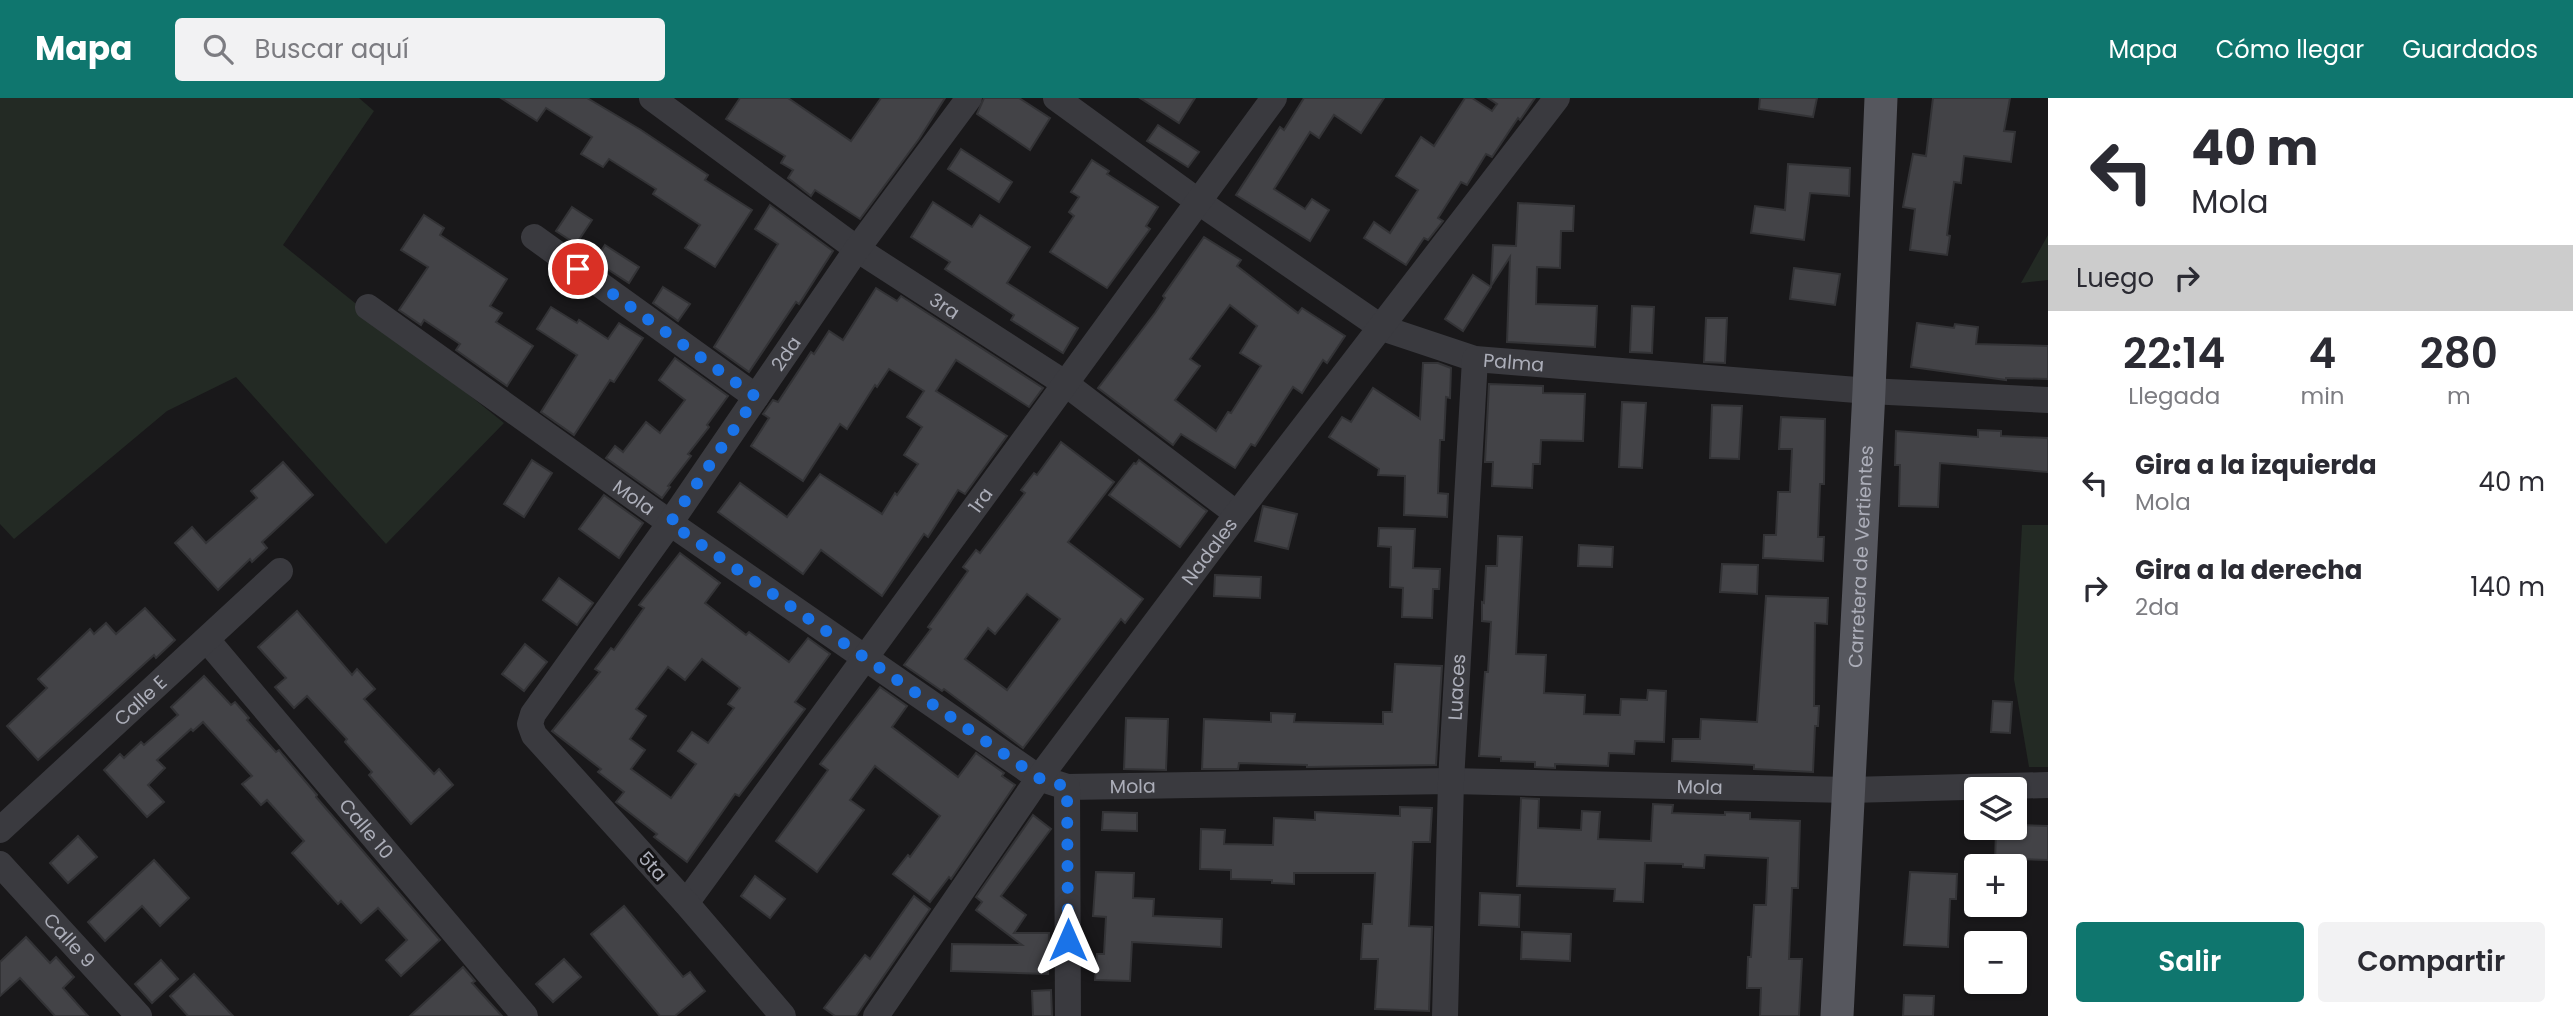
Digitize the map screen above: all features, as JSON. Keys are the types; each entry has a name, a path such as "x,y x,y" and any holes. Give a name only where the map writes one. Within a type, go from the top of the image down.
{"main road":[{"name":"Carretera de Vertientes","path":"1837,1016 1881,98"}],"street":[{"name":"3ra","path":"652,98 857,249 1066,384 1237,514"},
{"name":"2da","path":"533,714 670,523 857,249 969,98"},
{"name":"Palma","path":"1056,98 1199,202 1382,328 1475,359 1869,391 2048,400"},
{"name":"1ra","path":"686,903 1275,98"},
{"name":"Nadales","path":"876,1016 1039,778 1237,514 1557,98"},
{"path":"534,237 756,397"},
{"name":"Mola","path":"368,307 670,523 1039,778 1067,787 1451,780 1849,790 2048,785"},
{"name":"Luaces","path":"1446,1016 1451,780 1475,359"},
{"name":"Calle E","path":"0,830 280,571"},
{"name":"Calle 10","path":"207,640 524,1016"},
{"name":"5ta","path":"533,714 530,724 534,734 783,1016"},
{"path":"1067,787 1068,1016"},
{"name":"Calle 9","path":"0,864 139,1016"}],"shaded area":[{"path":"0,98 359,98 374,111 283,245 504,423 386,544 236,377 167,411 14,539 0,524"},
{"path":"2048,235 2048,280 2021,283"},
{"path":"2022,525 2048,525 2048,767 2029,767 2014,679"}],"building":[{"path":"501,98 587,98 708,175 705,180 752,210 715,267 685,248 700,225 653,194 656,189 609,159 603,167 581,154 592,137 546,108 537,121"},
{"path":"740,98 788,98 851,141 881,98 945,98 919,139 860,219 815,190 811,196 788,178 793,170 781,163 785,156 726,119"},
{"path":"984,98 1019,98 1050,118 1030,150 977,114"},
{"path":"1140,98 1195,98 1179,123"},
{"path":"1304,98 1384,98 1361,133 1334,115 1319,138 1310,132 1274,189 1305,209 1312,199 1329,210 1310,241 1236,195 1280,127 1284,130"},
{"path":"1465,98 1472,98 1492,111 1497,104 1488,98 1535,98 1492,157 1486,154 1467,185 1461,182 1438,218 1443,221 1428,240 1424,238 1406,265 1364,238 1374,222 1390,233 1418,190 1396,176 1421,137 1434,146"},
{"path":"1760,98 1817,98 1813,117 1759,109"},
{"path":"1933,98 2010,98 2004,131 2015,132 2011,162 1964,156 1961,183 1954,182 1947,255 1910,250 1915,209 1903,207 1913,154 1926,156"},
{"path":"1158,125 1199,152 1188,167 1147,141"},
{"path":"961,149 1012,182 999,202 948,169"},
{"path":"1092,160 1109,171 1107,174 1158,207 1146,226 1150,229 1107,288 1050,252 1074,216 1069,212 1079,197 1071,192"},
{"path":"1788,164 1850,168 1849,196 1810,193 1804,240 1751,233 1755,206 1785,210"},
{"path":"933,202 972,227 980,215 1030,247 1007,283 1078,328 1063,353 1011,320 1014,315 945,269 950,262 911,237"},
{"path":"1518,203 1574,206 1573,231 1561,231 1560,268 1537,267 1536,304 1597,306 1595,347 1507,342 1510,257 1491,286 1493,245 1516,246"},
{"path":"770,205 833,251 799,304 796,302 749,372 714,347 778,244 755,229"},
{"path":"572,207 592,220 576,244 556,231"},
{"path":"424,215 444,228 440,235 507,279 490,306 502,313 496,322 533,346 507,386 456,350 460,344 424,320 421,325 399,310 428,267 401,250"},
{"path":"1204,237 1241,260 1237,266 1298,313 1302,308 1345,336 1327,363 1323,360 1302,393 1293,387 1255,446 1251,444 1235,468 1181,434 1173,445 1098,388 1155,313 1165,298 1163,296","holes":["1230,305 1257,326 1240,353 1261,366 1216,431 1175,400 1200,366 1190,359"]},
{"path":"605,245 639,267 629,283 595,261"},
{"path":"1794,268 1840,274 1835,305 1790,299"},
{"path":"1473,275 1491,287 1463,331 1445,319"},
{"path":"663,287 690,304 678,321 653,303"},
{"path":"876,288 897,301 901,296 1043,388 1029,407 956,360 936,391 1007,436 965,494 958,490 928,537 924,534 882,596 821,550 803,574 718,512 740,483 787,517 820,474 882,514 895,493 897,495 918,464 904,455 922,427 907,417 924,391 889,369 877,387 875,385 847,429 840,424 803,481 751,446 769,418 763,414 773,400 778,402 811,352 814,354 829,331 843,340"},
{"path":"1632,306 1654,307 1652,353 1630,352"},
{"path":"551,307 577,323 579,320 608,339 619,323 643,338 614,382 610,380 574,435 541,412 577,355 537,329"},
{"path":"1706,318 1727,318 1725,363 1704,362"},
{"path":"1917,323 1954,328 1955,324 1978,327 1976,344 2048,346 2048,379 2006,380 1911,367"},
{"path":"675,358 728,396 662,498 606,458 615,446 623,452 646,422 660,433 685,400 659,380"},
{"path":"1423,363 1438,363 1451,368 1450,398 1446,397 1444,440 1440,440 1438,493 1448,494 1447,517 1404,515 1405,476 1378,475 1379,469 1329,437 1342,417 1351,422 1373,388 1420,419"},
{"path":"1489,384 1543,386 1543,393 1585,394 1583,441 1541,440 1540,464 1533,464 1532,488 1492,486 1493,462 1485,462"},
{"path":"1622,402 1646,403 1642,468 1619,467"},
{"path":"1712,405 1742,406 1739,459 1710,458"},
{"path":"1781,417 1825,419 1824,484 1820,484 1818,537 1824,537 1823,561 1763,558 1764,535 1776,535 1778,492 1790,492 1792,449 1779,449"},
{"path":"1978,430 2001,431 2001,436 2048,438 2048,472 1940,463 1938,507 1899,506 1900,465 1895,465 1896,431 1978,437"},
{"path":"1061,442 1114,482 1068,542 1143,599 1125,623 1121,619 1023,748 944,689 942,691 904,665 968,571 963,567 976,550 980,553 1025,493 1021,490 1034,473 1037,475","holes":["1027,594 1060,619 1007,690 965,659 988,628 995,634"]},
{"path":"532,460 552,473 524,517 504,504"},
{"path":"1139,460 1207,511 1180,547 1109,495"},
{"path":"283,462 313,495 262,542 267,548 252,562 250,559 218,590 175,543 192,527 206,543 257,498 251,491"},
{"path":"604,495 643,523 619,558 579,529"},
{"path":"1263,506 1297,514 1288,549 1255,541"},
{"path":"1379,528 1415,529 1413,568 1440,569 1439,589 1433,589 1432,618 1402,617 1403,588 1390,587 1391,547 1378,546"},
{"path":"1498,536 1522,537 1516,654 1546,655 1544,693 1585,695 1584,714 1620,715 1621,699 1647,700 1648,690 1666,691 1664,742 1635,741 1634,754 1609,753 1608,766 1555,764 1555,768 1535,767 1535,762 1501,761 1501,757 1479,756 1491,622 1482,621 1482,602 1484,603 1486,566 1497,566"},
{"path":"1579,545 1613,547 1612,567 1578,566"},
{"path":"680,553 720,583 705,603 746,635 749,632 789,662 808,638 830,654 795,702 805,709 739,796 735,794 687,862 654,837 657,834 616,802 624,792 598,772 601,769 552,731 600,672 595,669 611,648 614,650 644,608 639,605","holes":["702,659 740,688 728,704 734,708 708,743 692,732 678,751 696,764 671,798 631,769 645,750 630,739 646,716 636,709 668,667 685,680"]},
{"path":"1722,564 1758,565 1757,594 1720,592"},
{"path":"1215,575 1261,577 1260,598 1214,596"},
{"path":"559,578 593,603 577,625 543,600"},
{"path":"1766,596 1828,598 1827,624 1815,623 1814,706 1819,706 1818,726 1815,726 1813,772 1754,769 1754,765 1672,761 1673,739 1700,739 1701,719 1757,722"},
{"path":"145,608 175,640 156,658 154,655 38,760 7,726 47,688 38,679 90,629 94,634 106,623 116,634"},
{"path":"297,611 352,675 357,669 375,689 364,699 434,774 439,769 453,785 411,824 369,775 372,772 345,742 347,739 307,696 294,708 275,687 286,678 258,647"},
{"path":"525,644 547,662 524,691 502,674"},
{"path":"1395,664 1442,666 1436,765 1307,767 1239,763 1238,769 1202,769 1204,719 1271,722 1271,713 1295,714 1294,722 1383,724 1383,712 1392,712"},
{"path":"204,676 231,705 235,702 249,718 247,720 276,752 279,750 316,797 440,940 401,976 386,960 407,940 378,908 361,923 341,901 338,904 292,853 304,841 267,800 261,805 242,784 252,776 203,722 193,731 191,729 157,760 165,768 148,785 164,802 147,817 104,770 120,754 124,758 141,742 144,745 178,715 171,707"},
{"path":"880,687 907,706 892,727 958,777 976,753 1004,773 1002,776 1015,785 951,879 949,877 930,902 893,874 908,855 910,857 940,816 875,766 850,800 864,810 817,872 776,841 828,770 820,764"},
{"path":"1993,701 2012,702 2010,733 1991,732"},
{"path":"1126,718 1168,719 1166,770 1124,769"},
{"path":"1521,798 1539,799 1538,828 1581,830 1582,811 1600,812 1598,839 1651,841 1653,804 1673,805 1672,813 1750,813 1750,819 1800,821 1798,888 1792,888 1789,959 1802,959 1799,1016 1760,1016 1761,988 1747,988 1754,905 1766,905 1768,858 1705,855 1704,868 1683,867 1683,864 1645,863 1643,902 1614,901 1615,889 1517,886"},
{"path":"1400,807 1432,808 1430,842 1413,842 1409,926 1432,927 1429,1011 1375,1009 1378,959 1361,959 1363,924 1372,924 1375,873 1294,873 1294,884 1272,883 1272,880 1231,879 1231,870 1200,869 1201,829 1225,830 1224,844 1273,845 1274,818 1315,820 1315,812 1400,816"},
{"path":"1103,812 1137,813 1137,831 1102,830"},
{"path":"1033,815 1051,829 1001,896 1026,915 1014,933 1049,933 1048,974 951,971 952,944 1022,945 976,910 982,902 976,897"},
{"path":"2027,825 2048,826 2048,860 2027,859 2027,854 1995,854 1996,840 2027,840"},
{"path":"78,836 97,857 68,883 50,863"},
{"path":"154,860 189,898 160,926 142,906 105,941 88,922"},
{"path":"1096,872 1134,873 1133,898 1154,899 1153,916 1222,919 1221,947 1132,942 1130,981 1095,980 1097,954 1104,954 1106,917 1093,916"},
{"path":"1910,872 1957,874 1956,899 1950,899 1948,947 1904,945"},
{"path":"755,876 785,899 770,918 741,896"},
{"path":"1480,893 1520,895 1519,927 1479,925"},
{"path":"914,896 930,909 856,1016 835,1016 824,1008 865,955 870,959"},
{"path":"624,906 683,977 690,972 705,991 675,1016 660,1016 591,934"},
{"path":"1522,932 1571,934 1570,961 1521,959"},
{"path":"26,937 50,963 56,957 74,977 63,988 88,1016 55,1016 20,978 0,996 0,962"},
{"path":"564,959 581,977 553,1002 536,984"},
{"path":"161,960 178,979 152,1003 135,984"},
{"path":"463,967 475,981 472,983 502,1016 410,1016"},
{"path":"194,974 233,1016 188,1016 170,996"},
{"path":"1051,990 1052,1016 1033,1016 1032,991"},
{"path":"1904,995 1934,996 1933,1016 1903,1016"}],"route":[{"path":"578,269 756,397 670,523 1039,778 1067,787 1068,940"}]}
